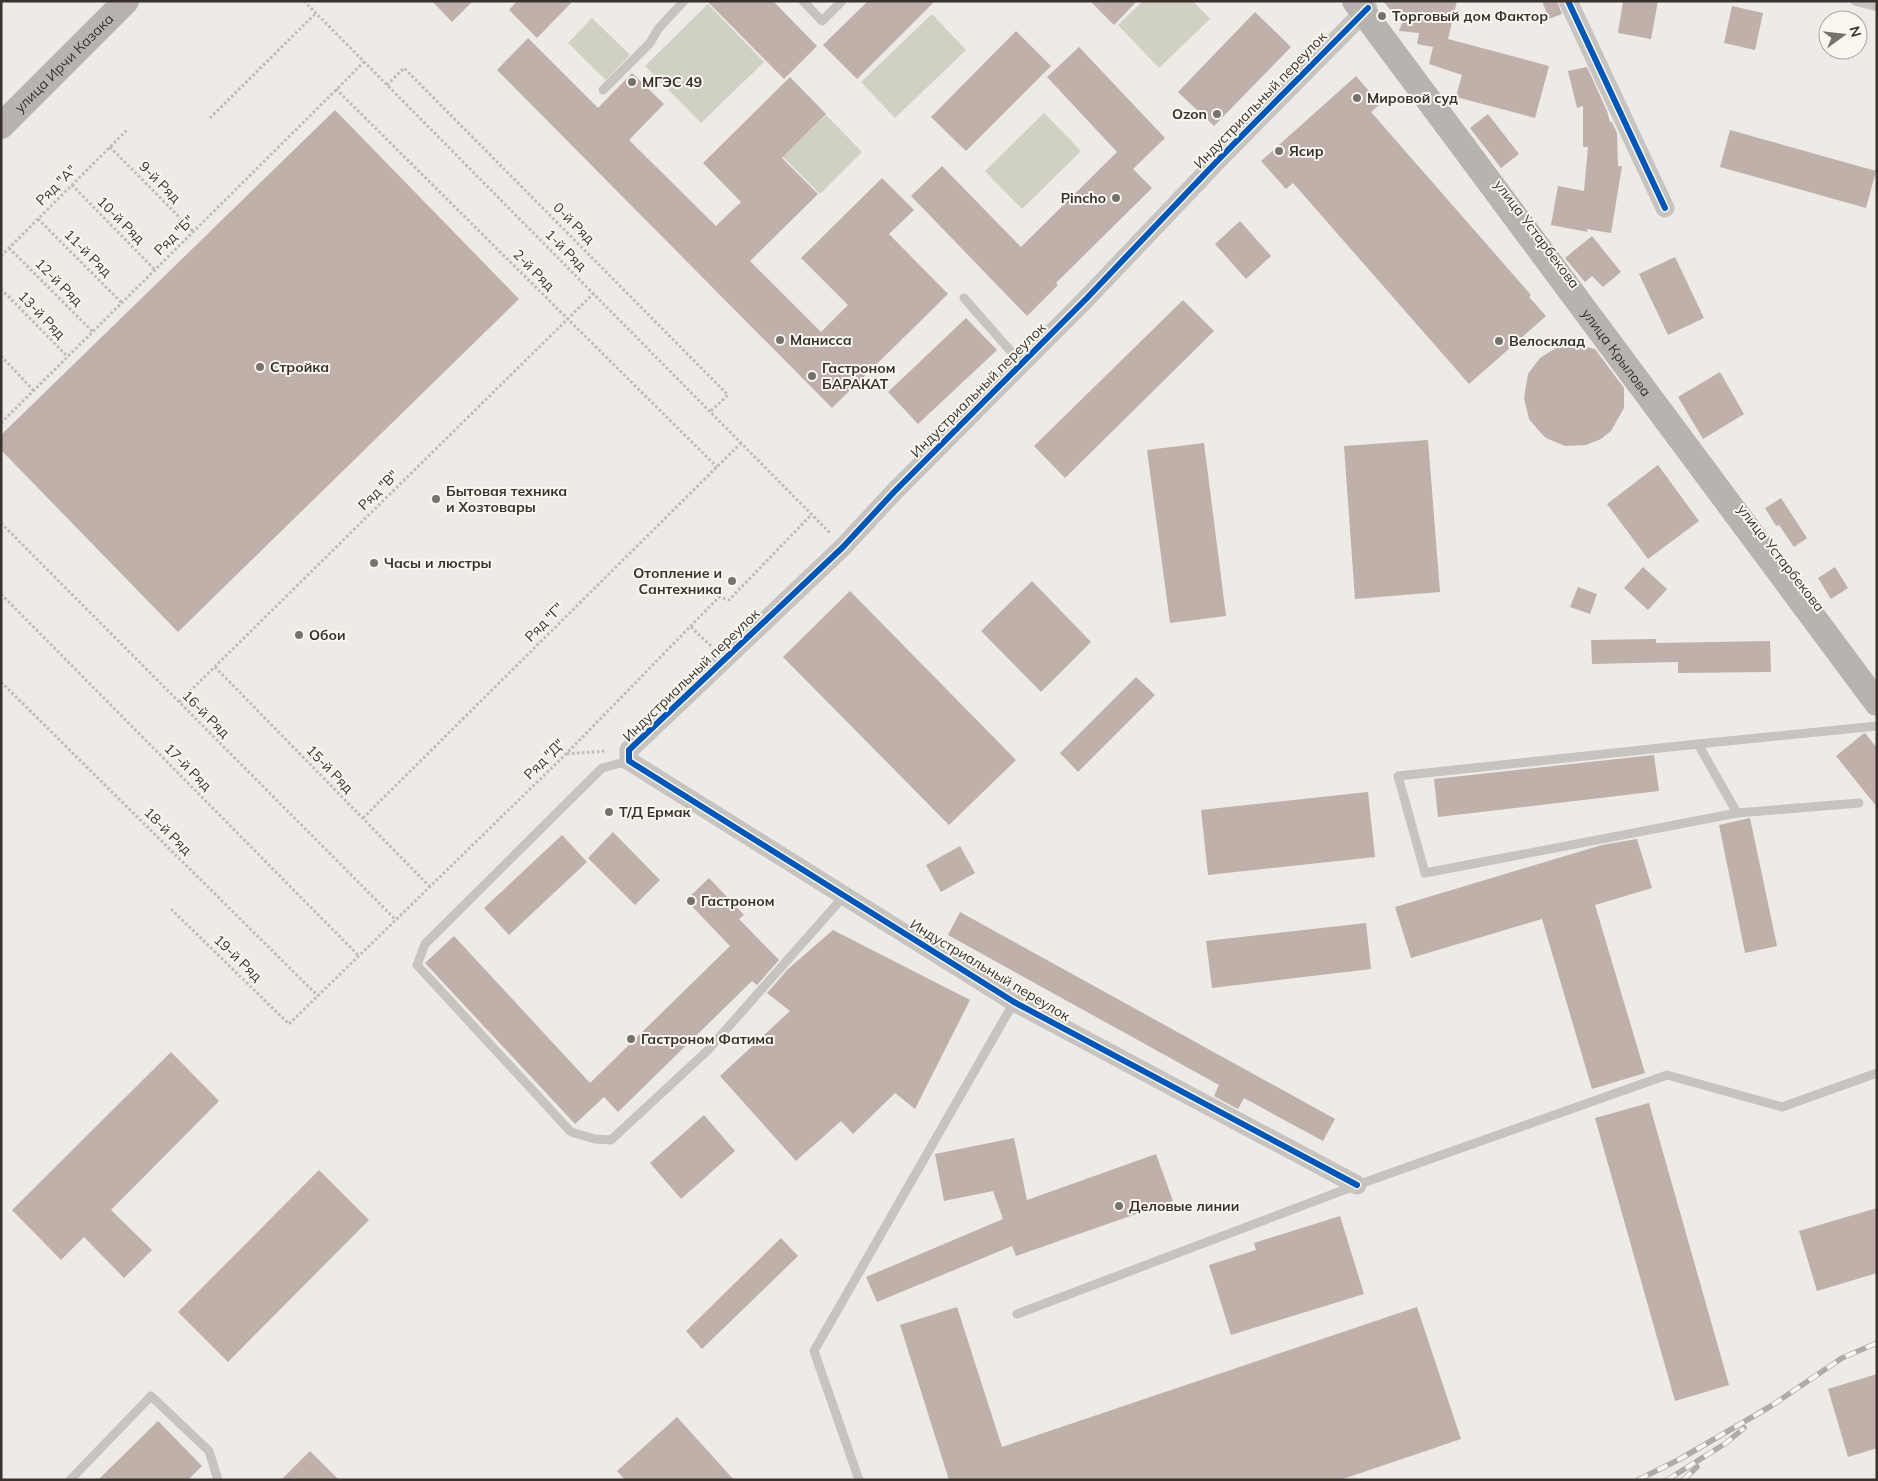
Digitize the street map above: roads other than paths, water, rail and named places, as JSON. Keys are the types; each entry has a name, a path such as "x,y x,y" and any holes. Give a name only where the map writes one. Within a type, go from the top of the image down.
{"main road":[{"name":"улица Ирчи Казака","path":"1,126 126,1"},
{"name":"улица Устарбекова","path":"1362,6 1753,523 1877,682"},
{"name":"улица Крылова","path":"1362,6 1877,703"}],"street":[{"path":"1568,1 1665,208"},
{"name":"Индустриальный переулок","path":"1357,1185 1014,1002 844,896 629,756 843,547 894,492 1087,298 1362,6"}],"lane":[{"path":"603,90 650,43 658,29 684,1"},
{"path":"803,1 822,21 842,1"},
{"path":"1855,1 1877,8"},
{"path":"964,298 1022,364"},
{"path":"1859,803 1737,813 1425,873 1398,776 1877,726"},
{"path":"1698,744 1737,813"},
{"path":"629,756 602,768 425,944 417,965 571,1132 595,1139 611,1140 707,1051 844,896"},
{"path":"859,1480 814,1351 1014,1002"},
{"path":"1017,1314 1357,1185 1667,1075 1782,1107 1877,1073"},
{"path":"70,1480 151,1396 208,1451 218,1480"}],"railway":[{"path":"1638,1480 1680,1459 1771,1406 1842,1358 1877,1343"},
{"path":"1667,1480 1726,1443 1744,1428"},
{"path":"1683,1480 1697,1467"}],"place":[{"name":"Торговый дом Фактор","path":"1382,16"},
{"name":"МГЭС 49","path":"632,82"},
{"name":"Мировой суд","path":"1357,98"},
{"name":"Ozon","path":"1217,114"},
{"name":"Ясир","path":"1279,151"},
{"name":"Pincho","path":"1116,198"},
{"name":"Манисса","path":"780,340"},
{"name":"Велосклад","path":"1499,341"},
{"name":"Стройка","path":"260,367"},
{"name":"Гастроном БАРАКАТ","path":"812,376"},
{"name":"Бытовая техника и Хозтовары","path":"436,499"},
{"name":"Часы и люстры","path":"374,563"},
{"name":"Отопление и Сантехника","path":"732,581"},
{"name":"Обои","path":"299,635"},
{"name":"Т/Д Ермак","path":"609,812"},
{"name":"Гастроном","path":"691,901"},
{"name":"Гастроном Фатима","path":"631,1039"},
{"name":"Деловые линии","path":"1119,1206"}]}
